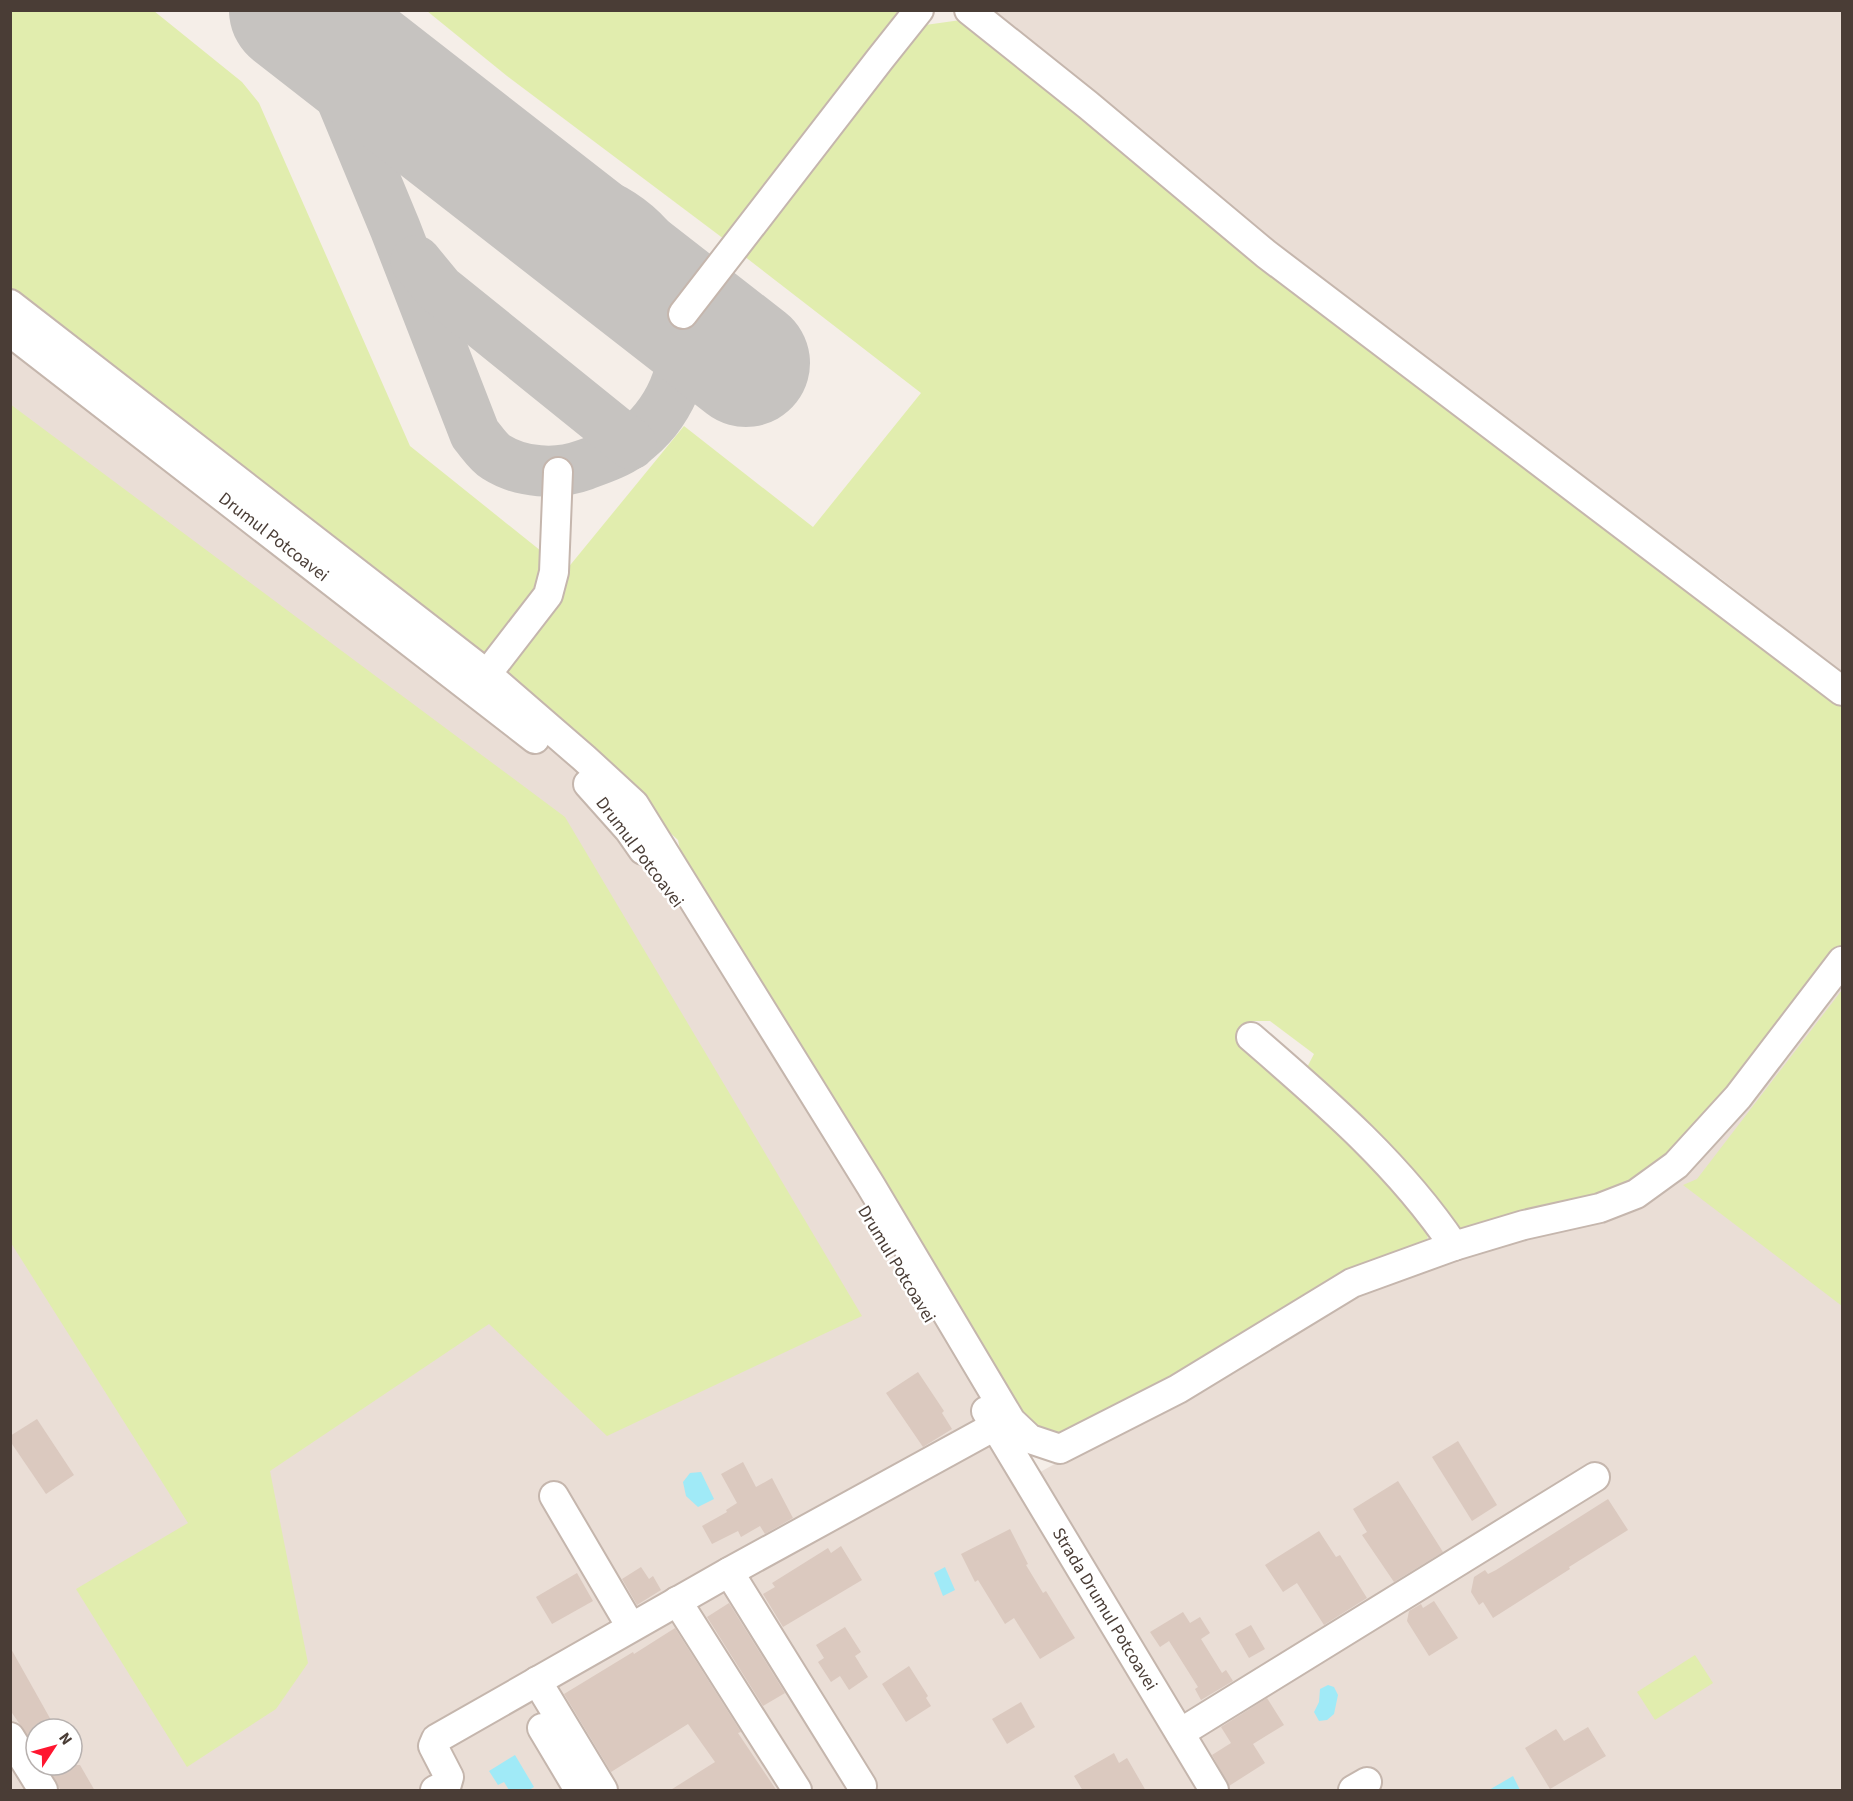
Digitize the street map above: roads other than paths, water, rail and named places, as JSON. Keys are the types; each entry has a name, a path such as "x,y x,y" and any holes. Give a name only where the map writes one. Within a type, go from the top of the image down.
{"street":[{"path":"683,314 920,10"},
{"path":"969,10 1088,105 1266,254 1842,691"},
{"path":"10,304 487,674 634,804 871,1186 1011,1421 1030,1439 1060,1449"},
{"name":"Drumul Potcoavei","path":"10,332 579,773 629,830 685,911 995,1426"},
{"path":"487,674 548,596 554,572 558,471"},
{"path":"1021,1469 1178,1389 1352,1283 1454,1246 1524,1224 1600,1208 1636,1194 1676,1165 1738,1097 1842,961"},
{"path":"1251,1037 1365,1138 1431,1211 1454,1246"},
{"path":"435,1791 447,1784 449,1777 433,1746 436,1739 677,1601 995,1426"},
{"name":"Strada Drumul Potcoavei","path":"995,1426 1214,1791"},
{"path":"1180,1734 1595,1476"},
{"path":"554,1496 631,1627"},
{"path":"729,1572 862,1786"},
{"path":"677,1601 797,1791"},
{"path":"529,1686 579,1791"},
{"path":"529,1686 603,1791"},
{"path":"10,1737 43,1791"}],"water":[{"path":"701,1472 714,1499 698,1507 686,1496 683,1482 690,1473"},
{"path":"945,1567 955,1590 943,1596 934,1573"},
{"path":"1328,1685 1334,1687 1338,1695 1334,1714 1327,1720 1319,1721 1314,1712 1319,1702 1320,1689"},
{"path":"515,1755 534,1787 529,1790 509,1790 504,1782 498,1785 489,1771"},
{"path":"1513,1776 1520,1790 1489,1790"}]}
